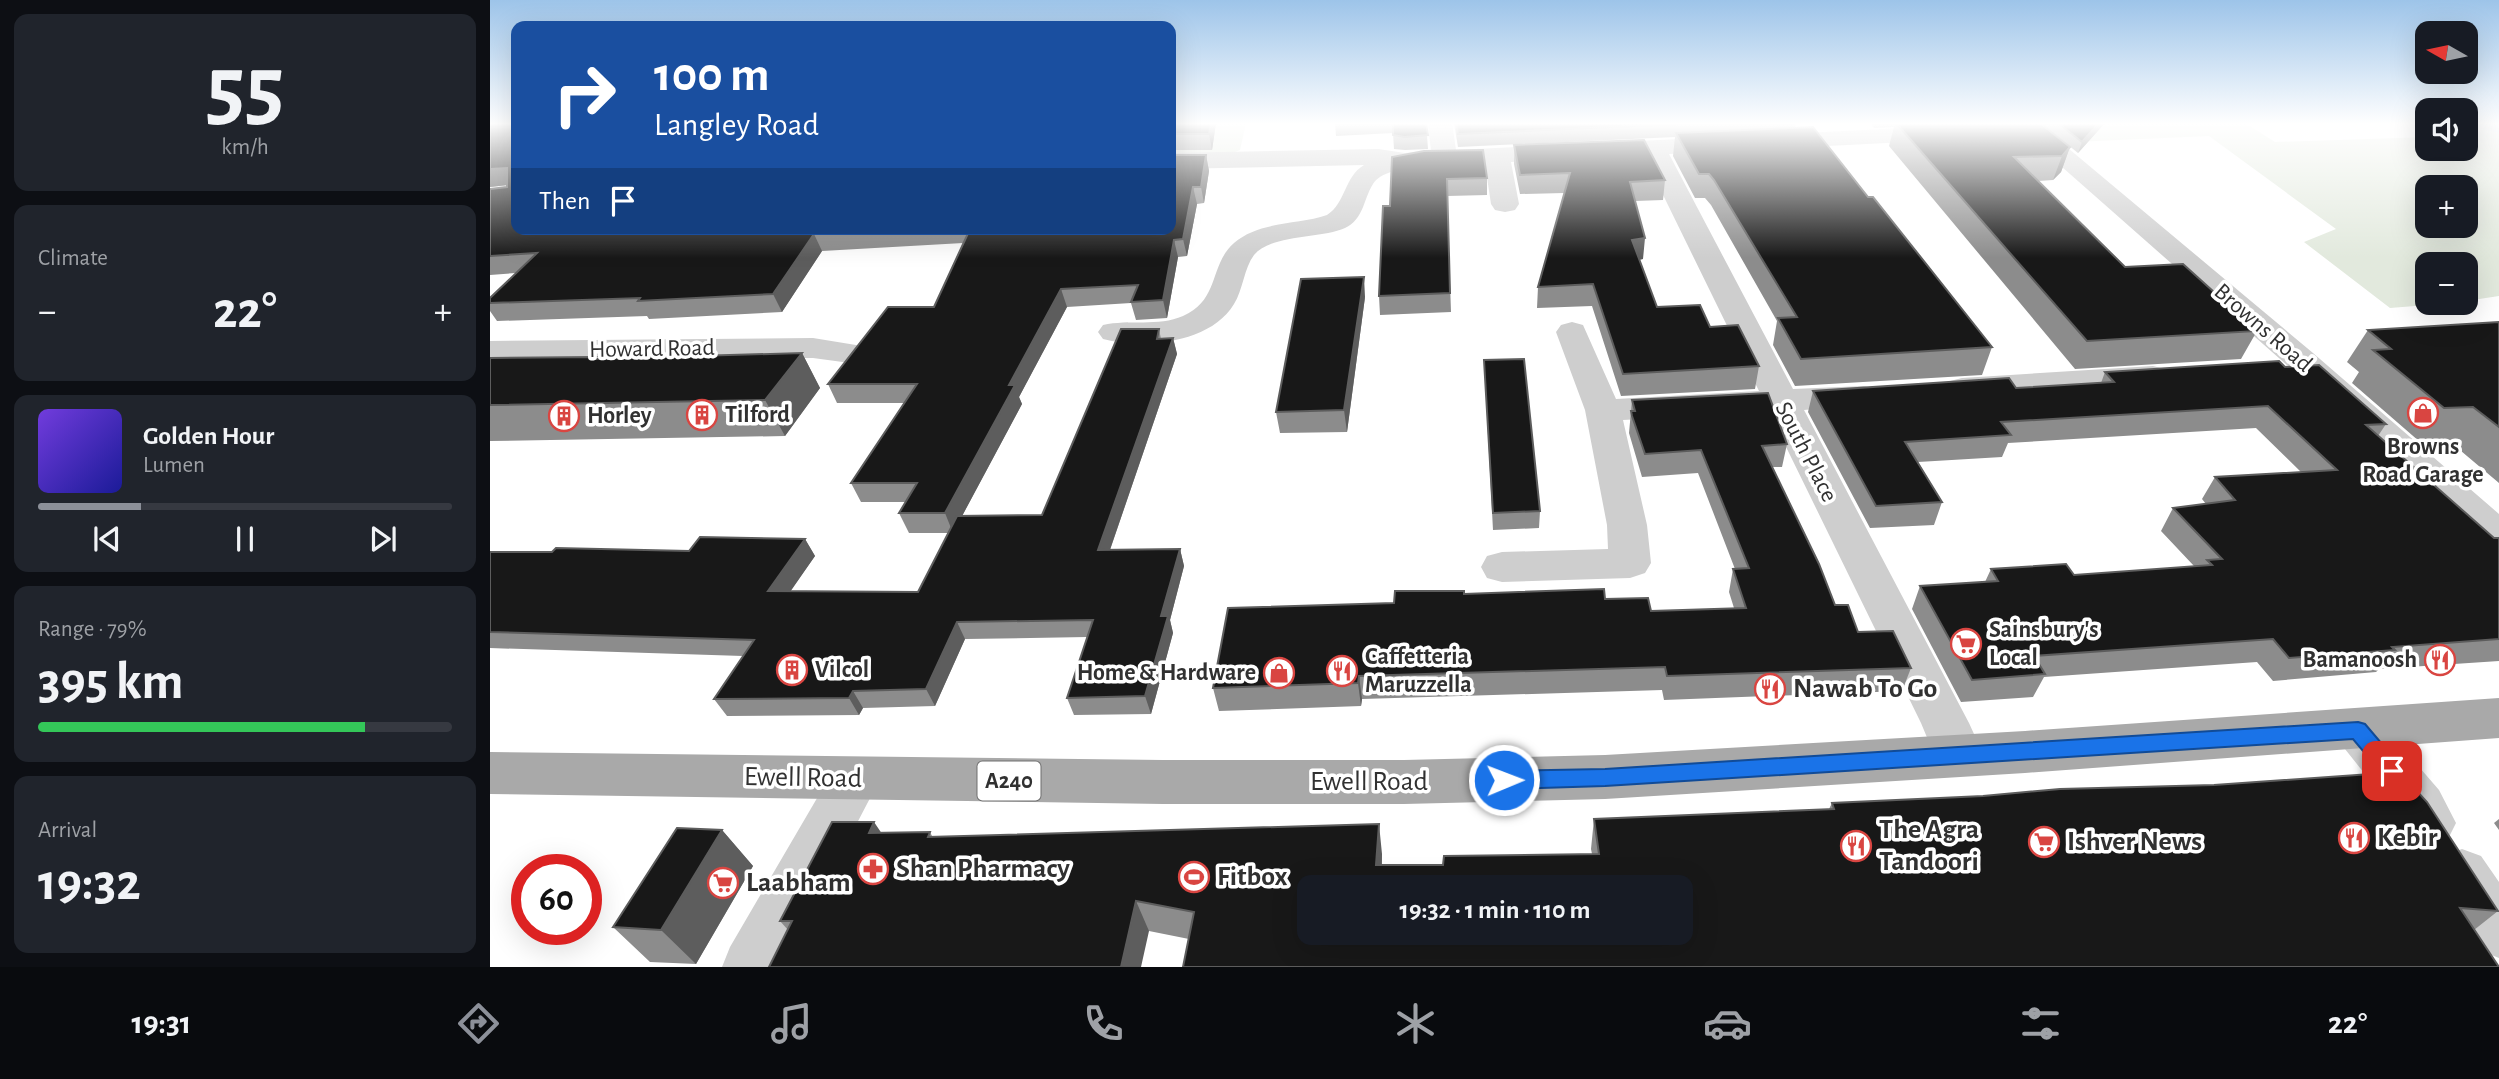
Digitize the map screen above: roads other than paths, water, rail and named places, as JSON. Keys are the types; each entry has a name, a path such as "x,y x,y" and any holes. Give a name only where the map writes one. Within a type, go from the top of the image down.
{"main road":[{"name":"Ewell Road","path":"490,773 855,779 1404,782 1605,778 2358,730 2499,718"}],"street":[{"path":"1114,332 1174,330 1208,318 1222,303 1242,249 1260,238 1337,221 1352,210 1358,186 1370,171 1380,168"},
{"path":"1499,168 1506,204"},
{"name":"South Place","path":"1663,168 1945,723 1959,756"},
{"name":"Browns Road","path":"2069,168 2308,367 2499,536"},
{"path":"813,348 831,319"},
{"path":"1502,567 1630,563 1627,525 1603,410 1572,332"},
{"name":"Howard Road","path":"490,351 813,348 850,353"},
{"path":"2268,370 2308,367"},
{"path":"1931,390 2188,374"},
{"path":"1603,410 1890,394"},
{"path":"2358,730 2421,806 2499,931"},
{"path":"751,967 855,779"}],"place":[{"name":"Browns Road Garage","path":"2423,413"},
{"name":"Tilford","path":"702,415"},
{"name":"Horley","path":"564,416"},
{"name":"Sainsbury's Local","path":"1966,644"},
{"name":"Bamanoosh","path":"2440,660"},
{"name":"Vilcol","path":"792,670"},
{"name":"Caffetteria Maruzzella","path":"1342,671"},
{"name":"Home & Hardware","path":"1279,673"},
{"name":"Nawab To Go","path":"1770,689"},
{"name":"Kebir","path":"2354,838"},
{"name":"Ishver News","path":"2044,842"},
{"name":"The Agra Tandoori","path":"1856,846"},
{"name":"Shan Pharmacy","path":"873,869"},
{"name":"Fitbox","path":"1194,877"},
{"name":"Laabham","path":"723,883"}]}
